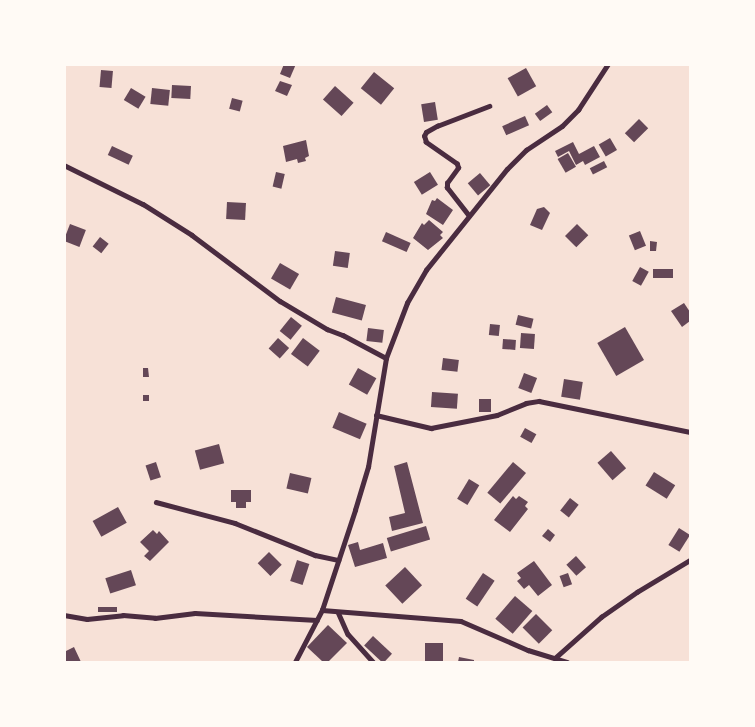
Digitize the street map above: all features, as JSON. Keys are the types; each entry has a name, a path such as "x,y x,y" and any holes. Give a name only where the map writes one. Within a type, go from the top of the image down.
{"street":[{"path":"295,663 322,610 368,467 386,358 407,303 426,270 469,216 526,150 562,126 578,110 608,64"},
{"path":"469,216 447,188 447,183 458,168 457,164 426,142 424,136 426,132 437,126 489,106"},
{"path":"64,165 143,204 192,235 280,301 327,330 343,335 386,358"},
{"path":"376,415 431,428 497,415 526,403 539,401 690,432"},
{"path":"156,502 214,517 315,555 338,560"},
{"path":"555,657 602,617 637,592 690,560"},
{"path":"322,610 460,621 528,650 555,657 567,663"},
{"path":"338,612 348,634 373,663"},
{"path":"64,615 87,619 123,615 154,618 195,613 317,620"}],"building":[{"path":"284,64 296,64 290,78 280,74"},
{"path":"526,68 536,86 518,97 508,78"},
{"path":"101,70 113,71 111,88 100,87"},
{"path":"374,72 394,88 381,105 361,88"},
{"path":"280,81 292,85 287,96 275,91"},
{"path":"172,85 191,86 190,99 171,98"},
{"path":"335,86 354,103 342,116 323,99"},
{"path":"131,88 146,97 138,109 124,100"},
{"path":"152,88 170,90 168,106 150,104"},
{"path":"232,98 243,101 240,111 229,109"},
{"path":"435,102 438,120 424,122 421,104"},
{"path":"547,105 552,112 540,121 535,114"},
{"path":"525,116 529,125 506,135 502,126"},
{"path":"639,119 648,128 634,142 625,133"},
{"path":"610,138 617,150 606,157 599,144"},
{"path":"306,140 309,156 305,158 306,161 298,163 297,159 286,162 283,146"},
{"path":"573,142 579,154 594,146 600,157 585,165 583,161 576,165 569,151 558,157 555,151"},
{"path":"112,146 133,156 129,165 108,155"},
{"path":"568,153 576,167 566,173 558,159"},
{"path":"604,161 607,167 593,175 590,168"},
{"path":"276,172 285,174 281,189 273,187"},
{"path":"430,172 438,185 422,195 414,182"},
{"path":"480,173 490,185 478,196 468,183"},
{"path":"437,198 453,210 443,225 426,214 432,200 435,201"},
{"path":"227,202 246,203 245,220 226,219"},
{"path":"544,207 550,213 542,230 530,225 537,209"},
{"path":"429,220 443,232 440,235 443,238 428,250 413,238 422,223 424,225"},
{"path":"70,224 86,230 79,247 64,241"},
{"path":"577,224 588,235 576,247 565,236"},
{"path":"640,231 646,246 635,250 629,235"},
{"path":"386,232 411,243 407,252 382,241"},
{"path":"100,237 109,244 101,253 93,246"},
{"path":"650,241 657,242 656,251 650,251"},
{"path":"335,251 350,253 348,268 333,266"},
{"path":"280,263 299,274 290,290 271,279"},
{"path":"640,267 649,272 641,286 632,281"},
{"path":"653,269 673,269 673,278 653,278"},
{"path":"336,297 366,305 362,320 332,312"},
{"path":"684,303 690,312 690,321 682,327 671,311"},
{"path":"518,315 534,319 531,329 516,325"},
{"path":"291,317 302,326 291,340 280,331"},
{"path":"490,324 500,325 499,336 489,335"},
{"path":"625,327 644,360 616,376 597,343"},
{"path":"368,328 384,330 382,343 366,341"},
{"path":"521,333 535,334 534,349 520,348"},
{"path":"278,338 289,348 280,358 269,348"},
{"path":"303,338 320,351 308,367 291,354"},
{"path":"503,339 516,340 515,350 502,349"},
{"path":"443,358 459,360 457,372 442,370"},
{"path":"143,368 148,368 149,377 143,377"},
{"path":"358,368 376,378 367,395 349,385"},
{"path":"524,373 537,378 531,393 518,388"},
{"path":"564,379 583,382 580,400 561,397"},
{"path":"432,392 458,394 457,409 431,407"},
{"path":"143,395 149,395 149,401 143,401"},
{"path":"479,399 491,399 491,412 479,412"},
{"path":"339,412 367,424 360,439 332,428"},
{"path":"525,428 536,434 532,443 520,437"},
{"path":"219,444 224,463 200,470 195,450"},
{"path":"611,451 626,468 613,480 597,463"},
{"path":"156,462 161,477 150,481 146,465"},
{"path":"407,462 423,523 392,531 389,517 405,513 394,466"},
{"path":"513,462 526,473 500,504 487,493"},
{"path":"654,472 675,485 667,499 646,486"},
{"path":"290,473 311,478 308,494 286,489"},
{"path":"469,479 479,485 467,505 457,499"},
{"path":"231,490 251,490 251,502 246,502 246,508 236,508 236,502 231,502"},
{"path":"513,496 516,499 519,496 528,502 525,506 528,509 510,532 494,520"},
{"path":"570,498 579,505 569,517 560,511"},
{"path":"118,507 127,523 101,537 93,521"},
{"path":"426,526 430,539 391,551 387,538"},
{"path":"679,528 690,535 679,552 668,545"},
{"path":"548,529 555,535 550,542 542,536"},
{"path":"153,530 157,534 159,531 169,542 150,561 144,556 149,551 140,542"},
{"path":"358,542 360,550 383,543 387,558 355,567 348,545"},
{"path":"269,552 282,565 270,576 258,563"},
{"path":"576,556 586,567 576,576 566,565"},
{"path":"297,560 309,564 303,585 290,581"},
{"path":"534,561 552,585 538,596 529,585 524,589 517,581 521,578 517,573"},
{"path":"405,567 422,585 402,604 385,585"},
{"path":"131,570 136,585 110,594 105,578"},
{"path":"483,573 495,581 477,607 466,599"},
{"path":"568,573 572,584 564,587 560,576"},
{"path":"515,596 532,611 513,634 495,619"},
{"path":"98,607 117,607 117,612 98,612"},
{"path":"536,614 552,630 539,644 523,627"},
{"path":"328,625 347,643 328,662 323,662 307,647"},
{"path":"373,636 392,654 382,662 364,646"},
{"path":"425,643 443,643 443,662 425,662"},
{"path":"74,647 81,662 64,662 64,652"},
{"path":"459,657 474,660 474,662 458,662"}]}
